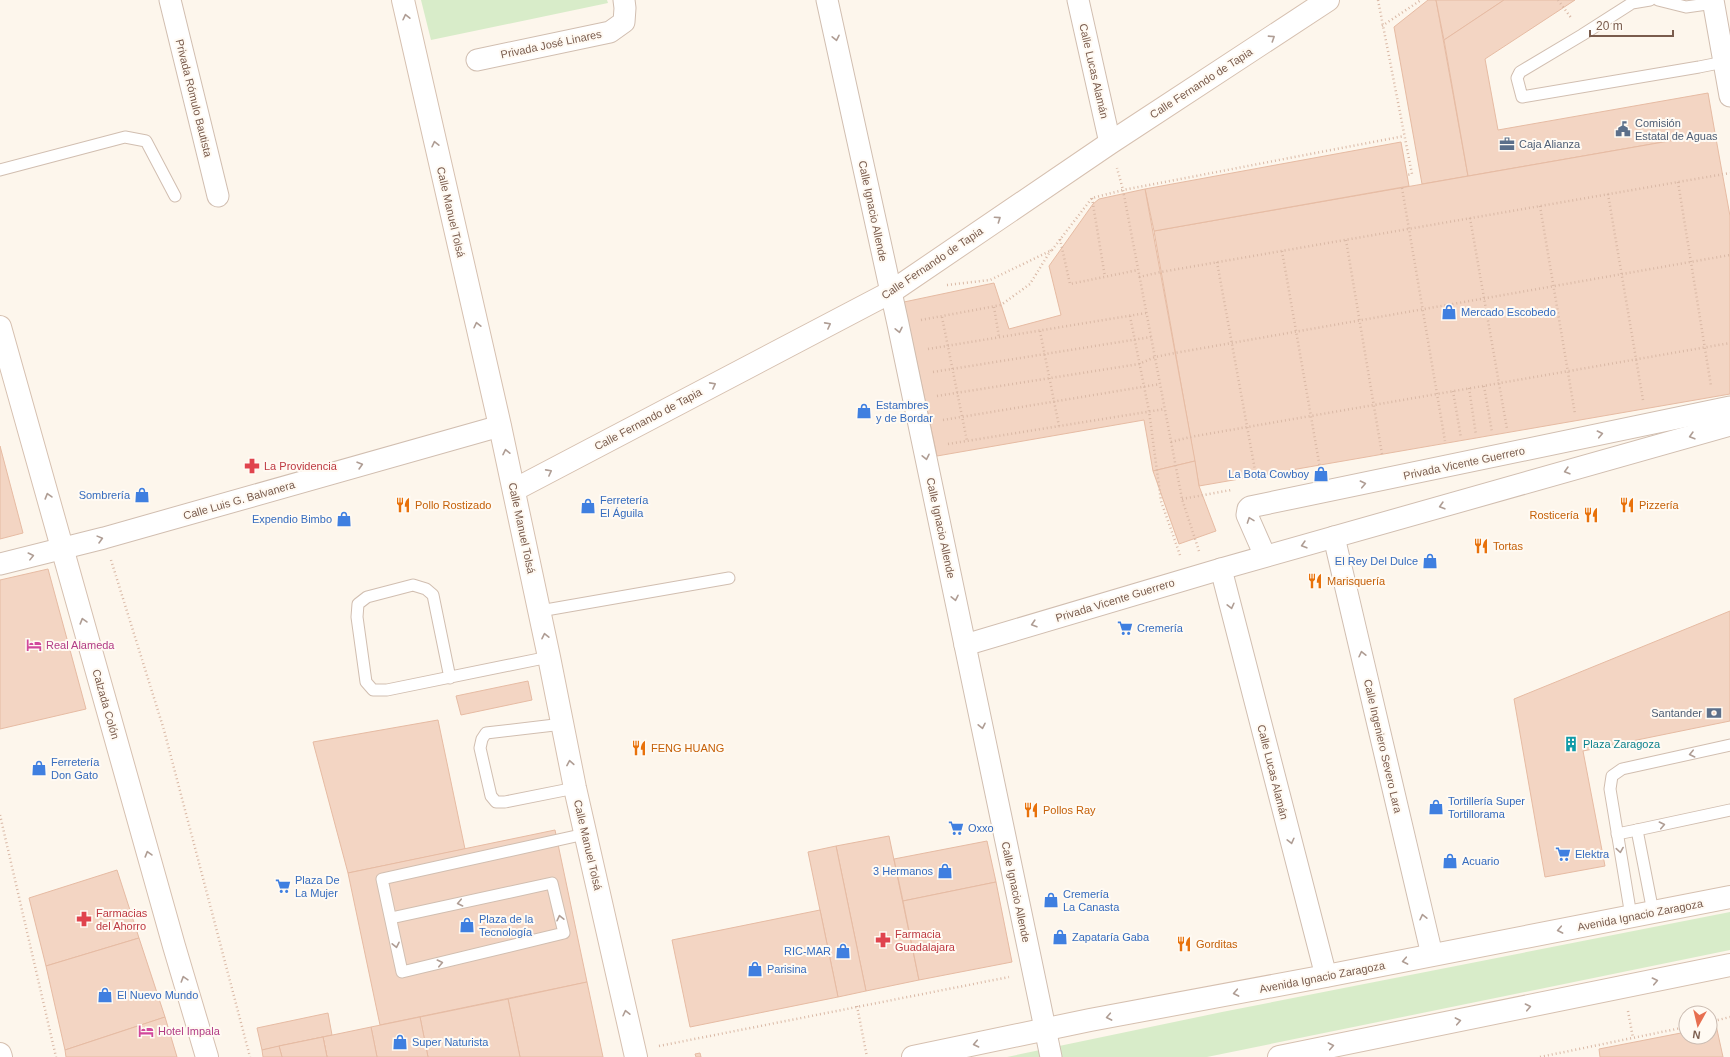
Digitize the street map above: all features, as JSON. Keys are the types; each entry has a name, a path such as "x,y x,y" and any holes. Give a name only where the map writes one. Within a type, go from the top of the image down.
{"street":[{"name":"Privada Rómulo Bautista","path":"170,0 218,196"},
{"name":"Calle Manuel Tolsá","path":"402,0 500,426 540,611 575,788 635,1054"},
{"name":"Privada José Linares","path":"477,60 610,32 624,22 624,0"},
{"name":"Calle Ignacio Allende","path":"827,0 904,352 1051,1057"},
{"name":"Calle Lucas Alamán","path":"1078,0 1110,143"},
{"name":"Calle Fernando de Tapia","path":"514,490 891,292 1110,143 1324,1"},
{"path":"1713,1 1730,96"},
{"name":"Calzada Colón","path":"0,327 172,938 207,1057"},
{"name":"Privada Vicente Guerrero","path":"1265,556 1247,516 1248,509 1250,507 1723,409"},
{"name":"Privada Vicente Guerrero","path":"965,645 1205,573 1730,425"},
{"name":"Calle Luis G. Balvanera","path":"0,564 104,538 500,426"},
{"name":"Calle Ingeniero Severo Lara","path":"1334,537 1432,955"},
{"name":"Calle Lucas Alamán","path":"1205,573 1326,976"},
{"name":"Avenida Ignacio Zaragoza","path":"913,1057 1730,897"},
{"path":"1279,1057 1730,965"}],"lane":[{"path":"1650,0 1632,3 1520,72 1517,78 1522,97 1724,62"},
{"path":"1658,0 1686,7 1713,1"},
{"path":"0,170 125,137 146,141 175,196"},
{"path":"540,611 729,578"},
{"path":"450,678 433,595 426,589 413,585 367,597 358,604 357,617 366,682 373,690 387,690 450,678 549,656"},
{"path":"563,724 486,733 482,739 480,748 491,796 496,802 505,802 575,788"},
{"path":"1632,916 1610,789 1612,776 1622,769 1730,745"},
{"path":"1617,834 1730,810"},
{"path":"1637,830 1653,912"},
{"path":"391,918 552,883 564,933 402,972 382,879 585,834"}],"path":[{"path":"1378,0 1412,174 1407,175"},
{"path":"1382,26 1421,0"},
{"path":"898,324 1001,306 1030,284 1052,250 1092,198 1123,190 1404,136"},
{"path":"1139,277 1217,262 1730,173"},
{"path":"1678,182 1705,347 1723,409"},
{"path":"1402,188 1449,466"},
{"path":"1123,190 1182,499 1205,573"},
{"path":"1608,194 1648,424"},
{"path":"1092,198 1105,277"},
{"path":"1540,206 1579,438"},
{"path":"1470,218 1512,453"},
{"path":"1060,239 1070,284 1138,270"},
{"path":"1346,240 1386,479"},
{"path":"945,286 990,280 1052,250"},
{"path":"1282,251 1324,492"},
{"path":"914,401 1139,364 1155,357 1730,255"},
{"path":"1217,262 1261,505"},
{"path":"994,307 999,337"},
{"path":"904,352 1146,313"},
{"path":"1130,316 1149,412 1161,501 1205,573"},
{"path":"942,317 967,441"},
{"path":"1040,330 1059,426"},
{"path":"909,376 1151,337"},
{"path":"1171,442 1469,388 1730,343"},
{"path":"919,424 1144,388 1160,384"},
{"path":"1484,386 1492,435"},
{"path":"1469,388 1477,438"},
{"path":"1453,391 1461,440"},
{"path":"924,449 1165,409"},
{"path":"104,538 164,730 250,1057"},
{"path":"0,816 56,1057"},
{"path":"635,1054 857,1006 1033,972"},
{"path":"857,1006 867,1057"},
{"path":"1718,1020 1730,1017"},
{"path":"1540,1057 1678,1029"}],"green space":[{"path":"421,0 607,0 608,3 431,40"},
{"path":"1730,912 1730,950 1207,1057 1007,1057 1222,1012"}],"building":[{"path":"1428,0 1436,0 1468,176 1422,184 1394,27"},
{"path":"1436,0 1504,0 1444,40"},
{"path":"1504,0 1575,0 1485,59 1498,130 1708,93 1715,133 1468,176 1444,40"},
{"name":"Mercado Escobedo","path":"1715,133 1730,216 1730,394 1199,486 1154,231"},
{"path":"1401,142 1409,186 1154,231 1145,189"},
{"path":"1145,189 1195,461 1153,471 1144,420 937,456 904,302 994,283 1009,329 1061,315 1049,266 1093,204 1099,199"},
{"path":"0,446 23,533 0,539"},
{"path":"1195,461 1199,486 1216,531 1179,544 1153,471"},
{"name":"Real Alameda","path":"48,569 86,709 0,729 0,580"},
{"name":"Plaza Zaragoza","path":"1730,611 1730,721 1583,751 1605,866 1545,877 1514,699"},
{"path":"528,681 532,700 461,715 456,696"},
{"path":"438,720 465,849 348,873 313,742"},
{"name":"Plaza de la Tecnología","path":"555,830 587,982 380,1025 348,873"},
{"name":"Farmacia Guadalajara","path":"889,836 919,980 866,991 836,846"},
{"name":"3 Hermanos","path":"987,841 996,882 903,901 894,859"},
{"name":"RIC-MAR","path":"836,846 866,991 838,997 808,852"},
{"name":"Farmacias del Ahorro","path":"117,870 139,938 46,966 29,898"},
{"path":"996,882 1012,962 919,980 903,901"},
{"name":"Parisina","path":"820,910 838,997 690,1027 672,940"},
{"name":"El Nuevo Mundo","path":"139,938 165,1017 65,1050 46,966"},
{"path":"587,982 603,1057 520,1057 508,999"},
{"path":"508,999 520,1057 428,1057 420,1017"},
{"path":"328,1013 332,1035 262,1050 257,1028"},
{"name":"Hotel Impala","path":"165,1017 177,1057 66,1057 65,1050"},
{"name":"Super Naturista","path":"420,1017 428,1057 377,1057 371,1027"},
{"path":"371,1027 377,1057 327,1057 323,1037"},
{"path":"1678,1034 1678,1045 1718,1045 1718,1034 1723,1057 1600,1057 1599,1049"},
{"path":"323,1037 327,1057 282,1057 279,1046"},
{"path":"323,1037 327,1057 282,1057 279,1046"},
{"path":"279,1046 282,1057 263,1057 262,1050"},
{"path":"700,1053 701,1057 696,1057 695,1054"}],"place":[{"name":"Comisión Estatal de Aguas","path":"1623,129"},
{"name":"Caja Alianza","path":"1507,144"},
{"name":"Mercado Escobedo","path":"1449,312"},
{"name":"Estambres y de Bordar","path":"864,411"},
{"name":"La Providencia","path":"252,466"},
{"name":"La Bota Cowboy","path":"1321,474"},
{"name":"Sombrería","path":"142,495"},
{"name":"Pollo Rostizado","path":"403,505"},
{"name":"Pizzería","path":"1627,505"},
{"name":"Ferretería El Águila","path":"588,506"},
{"name":"Rosticería","path":"1591,515"},
{"name":"Expendio Bimbo","path":"344,519"},
{"name":"Tortas","path":"1481,546"},
{"name":"El Rey Del Dulce","path":"1430,561"},
{"name":"Marisquería","path":"1315,581"},
{"name":"Cremería","path":"1125,628"},
{"name":"Real Alameda","path":"34,645"},
{"name":"Santander","path":"1714,713"},
{"name":"Plaza Zaragoza","path":"1571,744"},
{"name":"FENG HUANG","path":"639,748"},
{"name":"Ferretería Don Gato","path":"39,768"},
{"name":"Tortillería Super Tortillorama","path":"1436,807"},
{"name":"Pollos Ray","path":"1031,810"},
{"name":"Oxxo","path":"956,828"},
{"name":"Elektra","path":"1563,854"},
{"name":"Acuario","path":"1450,861"},
{"name":"3 Hermanos","path":"945,871"},
{"name":"Plaza De La Mujer","path":"283,886"},
{"name":"Cremería La Canasta","path":"1051,900"},
{"name":"Farmacias del Ahorro","path":"84,919"},
{"name":"Plaza de la Tecnología","path":"467,925"},
{"name":"Zapataría Gaba","path":"1060,937"},
{"name":"Farmacia Guadalajara","path":"883,940"},
{"name":"Gorditas","path":"1184,944"},
{"name":"RIC-MAR","path":"843,951"},
{"name":"Parisina","path":"755,969"},
{"name":"El Nuevo Mundo","path":"105,995"},
{"name":"Hotel Impala","path":"146,1031"},
{"name":"Super Naturista","path":"400,1042"}]}
